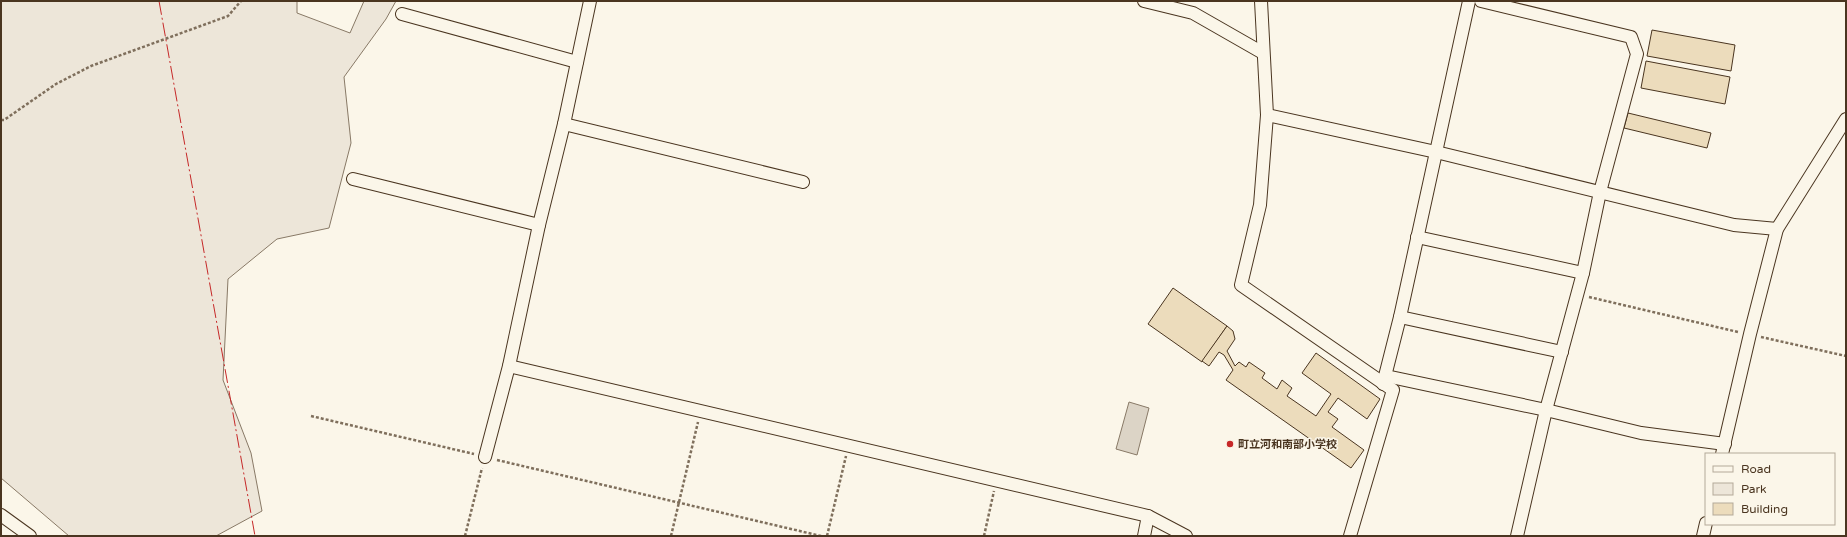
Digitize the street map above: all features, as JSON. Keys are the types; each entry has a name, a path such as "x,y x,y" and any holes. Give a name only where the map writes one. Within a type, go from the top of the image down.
{"street":[{"path":"485,457 509,366 539,225 564,124 590,1"},
{"path":"1144,1 1193,13 1263,53"},
{"path":"1261,1 1267,115 1260,205 1241,285 1384,380 1393,390 1350,536"},
{"path":"1384,380 1418,237 1469,1"},
{"path":"1481,1 1631,37 1637,54 1600,192 1578,294 1546,410 1516,536"},
{"path":"402,14 577,62"},
{"path":"1267,115 1436,152 1734,224 1777,229"},
{"path":"1384,380 1546,410 1640,433 1724,449 1750,334 1777,229 1846,119"},
{"path":"564,124 803,182"},
{"path":"353,179 539,225"},
{"path":"1418,237 1583,273"},
{"path":"1400,317 1562,352"},
{"path":"509,366 1148,516 1186,536"},
{"path":"1,516 30,536"},
{"path":"1144,536 1148,516"},
{"path":"1703,536 1706,525"}],"path":[{"path":"1,120 4,120 56,84 91,66 228,16 240,1"},
{"path":"1578,294 1846,356"},
{"path":"671,536 700,412"},
{"path":"311,416 821,536"},
{"path":"827,536 848,446"},
{"path":"465,536 485,457"},
{"path":"984,536 997,481"}],"green space":[{"path":"1,1 297,1 297,13 350,33 364,1 396,1 386,19 344,77 351,143 329,228 277,239 228,279 223,380 251,453 262,511 216,536 69,536 1,478"}],"shaded area":[{"path":"1129,402 1149,408 1137,455 1116,449"}],"building":[{"path":"1652,30 1735,45 1731,71 1647,56"},
{"path":"1646,61 1730,77 1725,104 1641,88"},
{"path":"1628,113 1711,133 1707,148 1624,128"},
{"path":"1173,288 1227,326 1202,362 1148,324"},
{"path":"1227,326 1233,331 1235,339 1227,351 1235,366 1239,362 1246,367 1249,362 1265,373 1262,378 1277,389 1282,380 1292,388 1287,396 1316,416 1331,394 1302,373 1316,353 1380,399 1367,419 1338,398 1328,412 1338,419 1332,427 1364,450 1351,468 1226,380 1233,370 1224,355 1219,352 1209,366 1202,361"}],"power":[{"path":"159,1 255,536"}],"place":[{"name":"町立河和南部小学校","path":"1230,444"}]}
